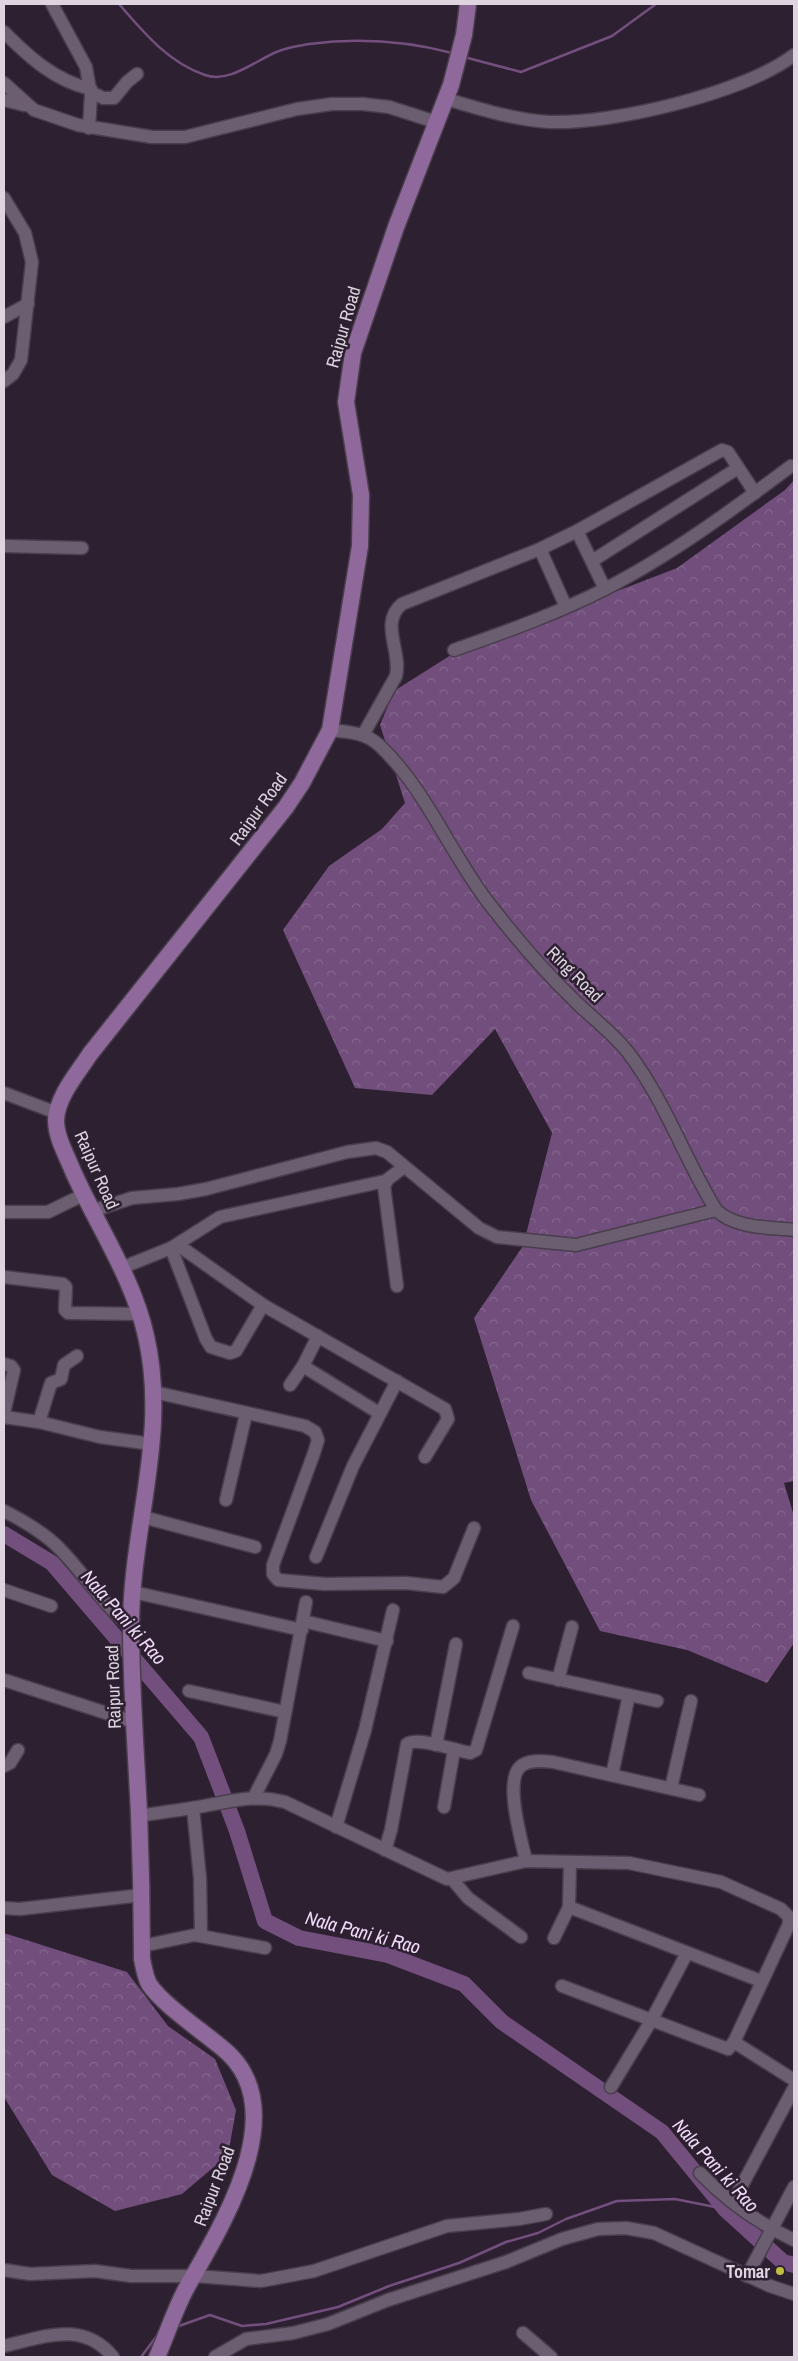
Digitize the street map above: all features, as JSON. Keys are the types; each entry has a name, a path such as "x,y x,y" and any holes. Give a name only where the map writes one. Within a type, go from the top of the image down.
{"main road":[{"name":"Raipur Road","path":"157,2357 191,2282 225,2221 243,2174 254,2119 249,2081 241,2066 230,2053 154,1991 144,1974 131,1631 133,1592 152,1444 154,1392 146,1336 140,1314 121,1268 84,1195 60,1137 56,1121 57,1113 65,1092 90,1054 286,807 302,783 330,730 360,546 361,495 346,402 353,353 396,227 449,92 464,34 468,4"}],"street":[{"path":"52,4 86,67 91,90 89,128"},
{"path":"4,32 29,56 56,76 91,90 103,98 114,98 127,82 137,74"},
{"path":"449,92 523,120 578,122 641,111 724,90 768,72 794,55"},
{"path":"4,83 26,106"},
{"path":"4,100 89,128 152,137 185,137 297,109 348,104 389,107 436,122"},
{"path":"4,198 25,233 31,253 28,304 21,360 13,374 4,381"},
{"path":"4,317 28,304"},
{"path":"363,735 396,676 398,667 391,623 396,609 402,604 540,549 577,531 722,450 728,452 755,493"},
{"path":"454,650 512,630 605,588 677,547 791,466"},
{"path":"592,561 738,468"},
{"path":"577,531 605,588"},
{"path":"4,546 82,548"},
{"path":"540,549 566,607"},
{"name":"Ring Road","path":"330,730 363,735 381,747 410,783 485,899 509,929 550,977 609,1031 630,1054 654,1092 716,1210"},
{"path":"4,1093 57,1113"},
{"path":"92,1211 132,1198 178,1194 206,1189 366,1148 376,1148 387,1152 479,1228 497,1237 576,1245 716,1210 734,1221 753,1226 794,1230"},
{"path":"121,1268 174,1247 210,1222 227,1215 386,1181 404,1167"},
{"path":"386,1181 384,1190 397,1286"},
{"path":"4,1212 48,1212 84,1195"},
{"path":"174,1247 263,1305 445,1410 448,1414 448,1419 425,1457"},
{"path":"174,1247 206,1340 214,1349 230,1353 238,1349 263,1305"},
{"path":"4,1278 63,1284 66,1288 65,1310 68,1313 140,1314"},
{"path":"290,1385 303,1366 318,1336"},
{"path":"39,1422 51,1384 61,1379 64,1365 77,1356"},
{"path":"4,1364 11,1366 14,1370 4,1413"},
{"path":"303,1366 379,1413"},
{"path":"316,1557 353,1466 397,1381"},
{"path":"154,1392 305,1426 318,1436 314,1453 276,1555 272,1571 278,1580 326,1584 406,1583 443,1587 454,1578 474,1528"},
{"path":"226,1500 246,1414"},
{"path":"4,1417 39,1422 100,1437 152,1444"},
{"path":"4,1511 21,1520 54,1543 131,1631"},
{"path":"143,1517 255,1547"},
{"path":"4,1590 51,1606"},
{"path":"133,1592 386,1641"},
{"path":"254,1797 276,1754 306,1602"},
{"path":"336,1827 365,1730 393,1610"},
{"path":"385,1850 391,1830 407,1744 413,1742 436,1745 470,1753 478,1746 513,1626"},
{"path":"558,1680 572,1627"},
{"path":"436,1745 456,1644"},
{"path":"529,1673 657,1701"},
{"path":"4,1680 134,1722"},
{"path":"189,1691 285,1712"},
{"path":"612,1775 629,1695"},
{"path":"671,1788 691,1700"},
{"path":"4,1766 10,1763 18,1750"},
{"path":"444,1807 454,1750"},
{"path":"526,1862 514,1793 516,1773 519,1768 529,1763 546,1762 699,1795"},
{"path":"139,1816 254,1797 285,1802 443,1877 452,1879 526,1862 628,1863 707,1878 738,1888 781,1909 787,1914 788,1924 734,2042 726,2050 562,1986"},
{"path":"193,1808 200,1878 201,1936"},
{"path":"554,1938 569,1907 570,1863"},
{"path":"452,1879 468,1898 505,1928 522,1937"},
{"path":"4,1908 20,1909 142,1895"},
{"path":"569,1907 761,1981"},
{"path":"142,1946 201,1936 265,1948"},
{"path":"611,2087 652,2021 686,1953"},
{"path":"734,2042 794,2080"},
{"path":"733,2202 794,2088"},
{"path":"700,2174 769,2232 794,2240"},
{"path":"747,2276 794,2187"},
{"path":"4,2270 30,2274 95,2271 191,2282 261,2281 288,2278 343,2262 447,2226 519,2219 546,2214"},
{"path":"215,2357 246,2339 293,2333 328,2324 388,2300 506,2262 573,2235 598,2229 626,2228 654,2233 747,2276 794,2294"},
{"path":"523,2333 551,2357"},
{"path":"4,2346 74,2334 99,2342 113,2357"}],"green space":[{"path":"794,480 794,1481 784,1483 794,1516 794,1643 767,1683 687,1650 600,1631 531,1500 474,1318 523,1246 552,1133 495,1029 432,1095 355,1088 283,930 329,866 382,829 405,803 380,725 394,691 451,655 677,568 785,490"},
{"path":"4,1933 127,1972 168,2026 215,2059 236,2110 228,2155 182,2194 115,2211 52,2175 4,2097"}],"waterway":[{"path":"119,4 147,36 168,55 192,70 214,77 234,73 286,48 327,42 399,43 452,53"},
{"path":"464,57 521,72 612,36 656,4"},
{"name":"Nala Pani ki Rao","path":"4,1534 52,1563 201,1737 237,1831 265,1921 299,1938 388,1955 464,1984 502,2022 662,2132 725,2209 783,2262 794,2265"},
{"path":"176,2327 210,2315 242,2326 266,2324 338,2307 389,2286 459,2263 506,2242 538,2233 566,2219 617,2201 675,2199 725,2209"},
{"path":"141,2357 159,2333"}],"place":[{"name":"Tomar","path":"780,2271"}]}
